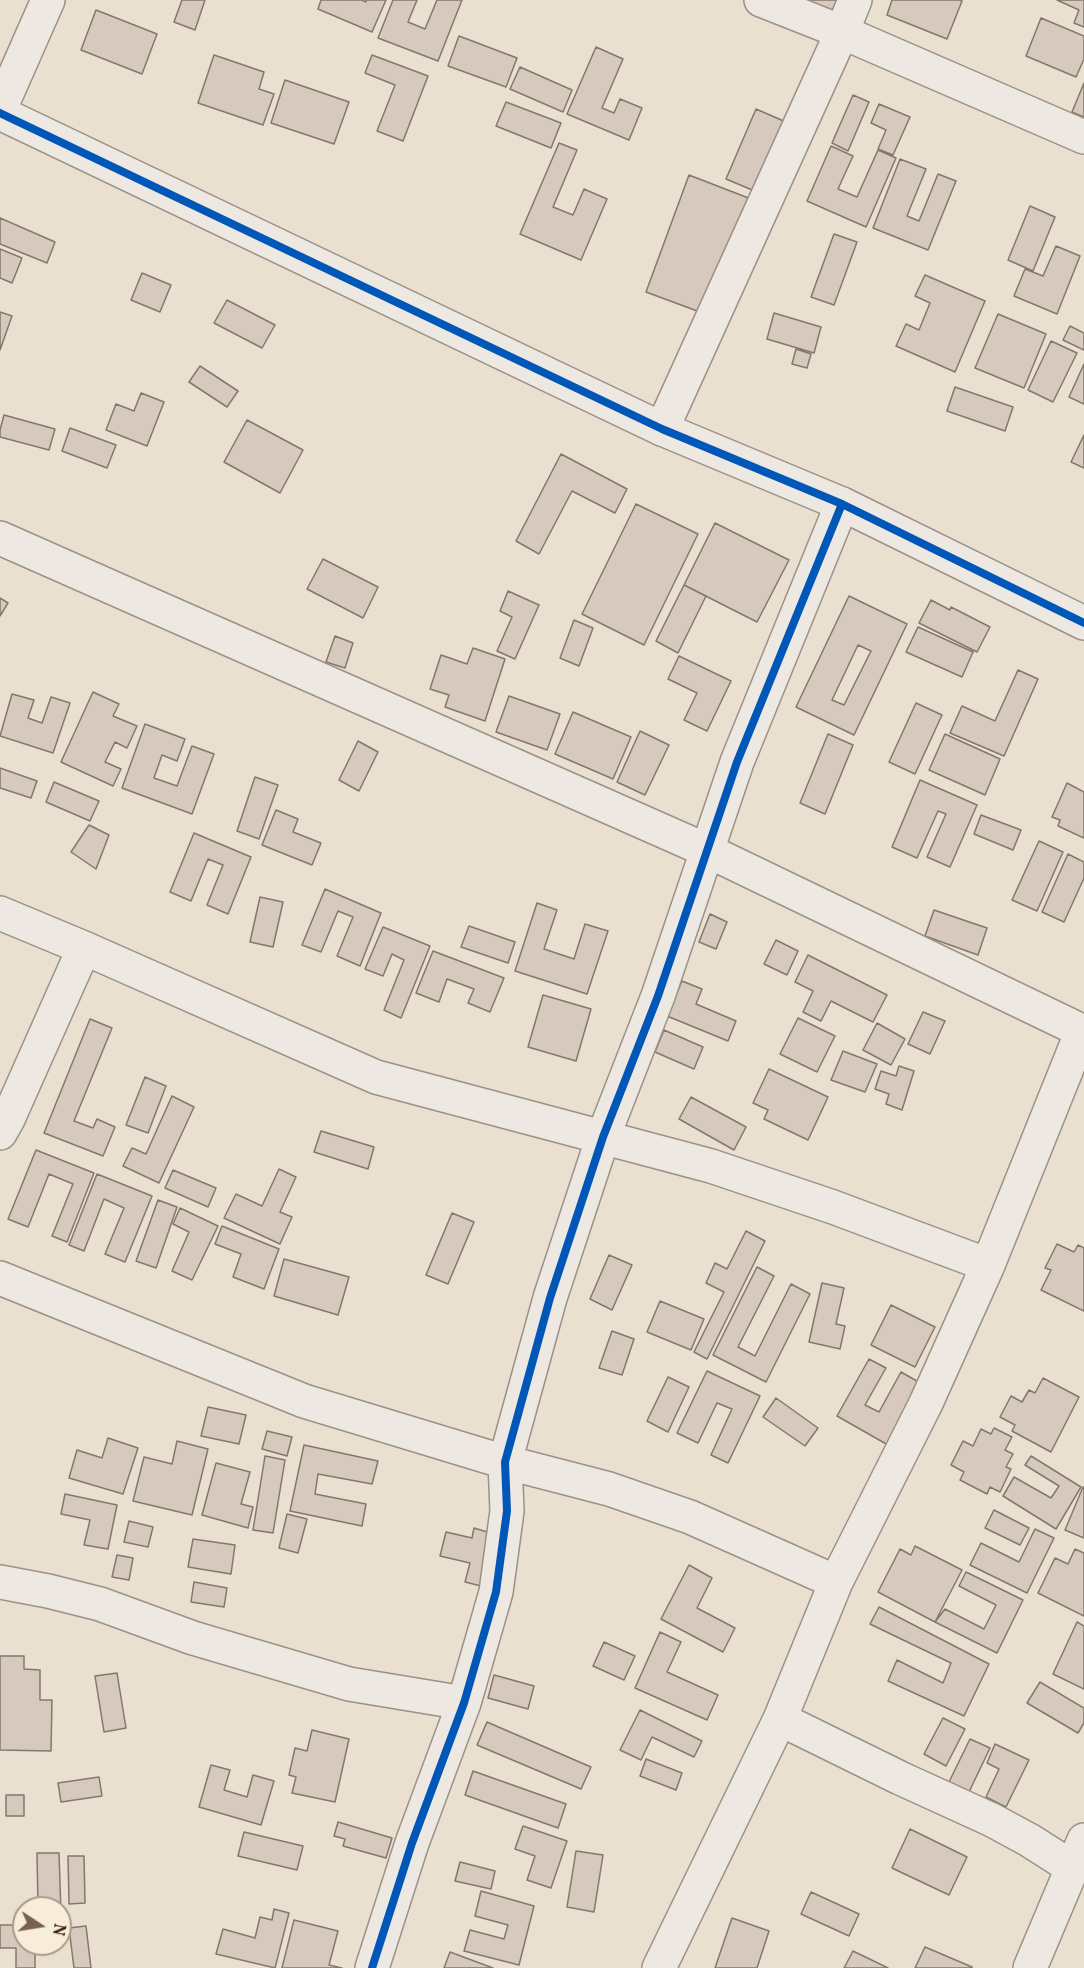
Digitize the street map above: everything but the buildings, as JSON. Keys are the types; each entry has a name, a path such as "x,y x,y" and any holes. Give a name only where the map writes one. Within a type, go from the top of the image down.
{"street":[{"path":"48,0 0,111 662,429 842,504 1084,623"},
{"path":"761,0 842,32 1084,137"},
{"path":"662,429 855,0"},
{"path":"372,1968 412,1843 464,1703 496,1592 507,1511 505,1462 550,1298 603,1137 658,996 737,762 842,504"},
{"path":"0,538 706,850 1083,1032 988,1265 926,1403 836,1582 780,1719 659,1968"},
{"path":"0,913 375,1077 711,1166 833,1206 988,1265"},
{"path":"0,1133 84,948"},
{"path":"0,1278 304,1401 505,1462 609,1489 690,1517 836,1582"},
{"path":"0,1582 100,1604 193,1638 349,1684 464,1703"},
{"path":"780,1719 992,1820 1029,1840 1079,1854 1030,1968"}],"cycle path":[{"path":"0,113 662,429 842,504 1084,623"},
{"path":"372,1968 412,1843 464,1703 496,1592 507,1511 505,1462 550,1298 603,1137 658,996 737,762 842,504"}]}
